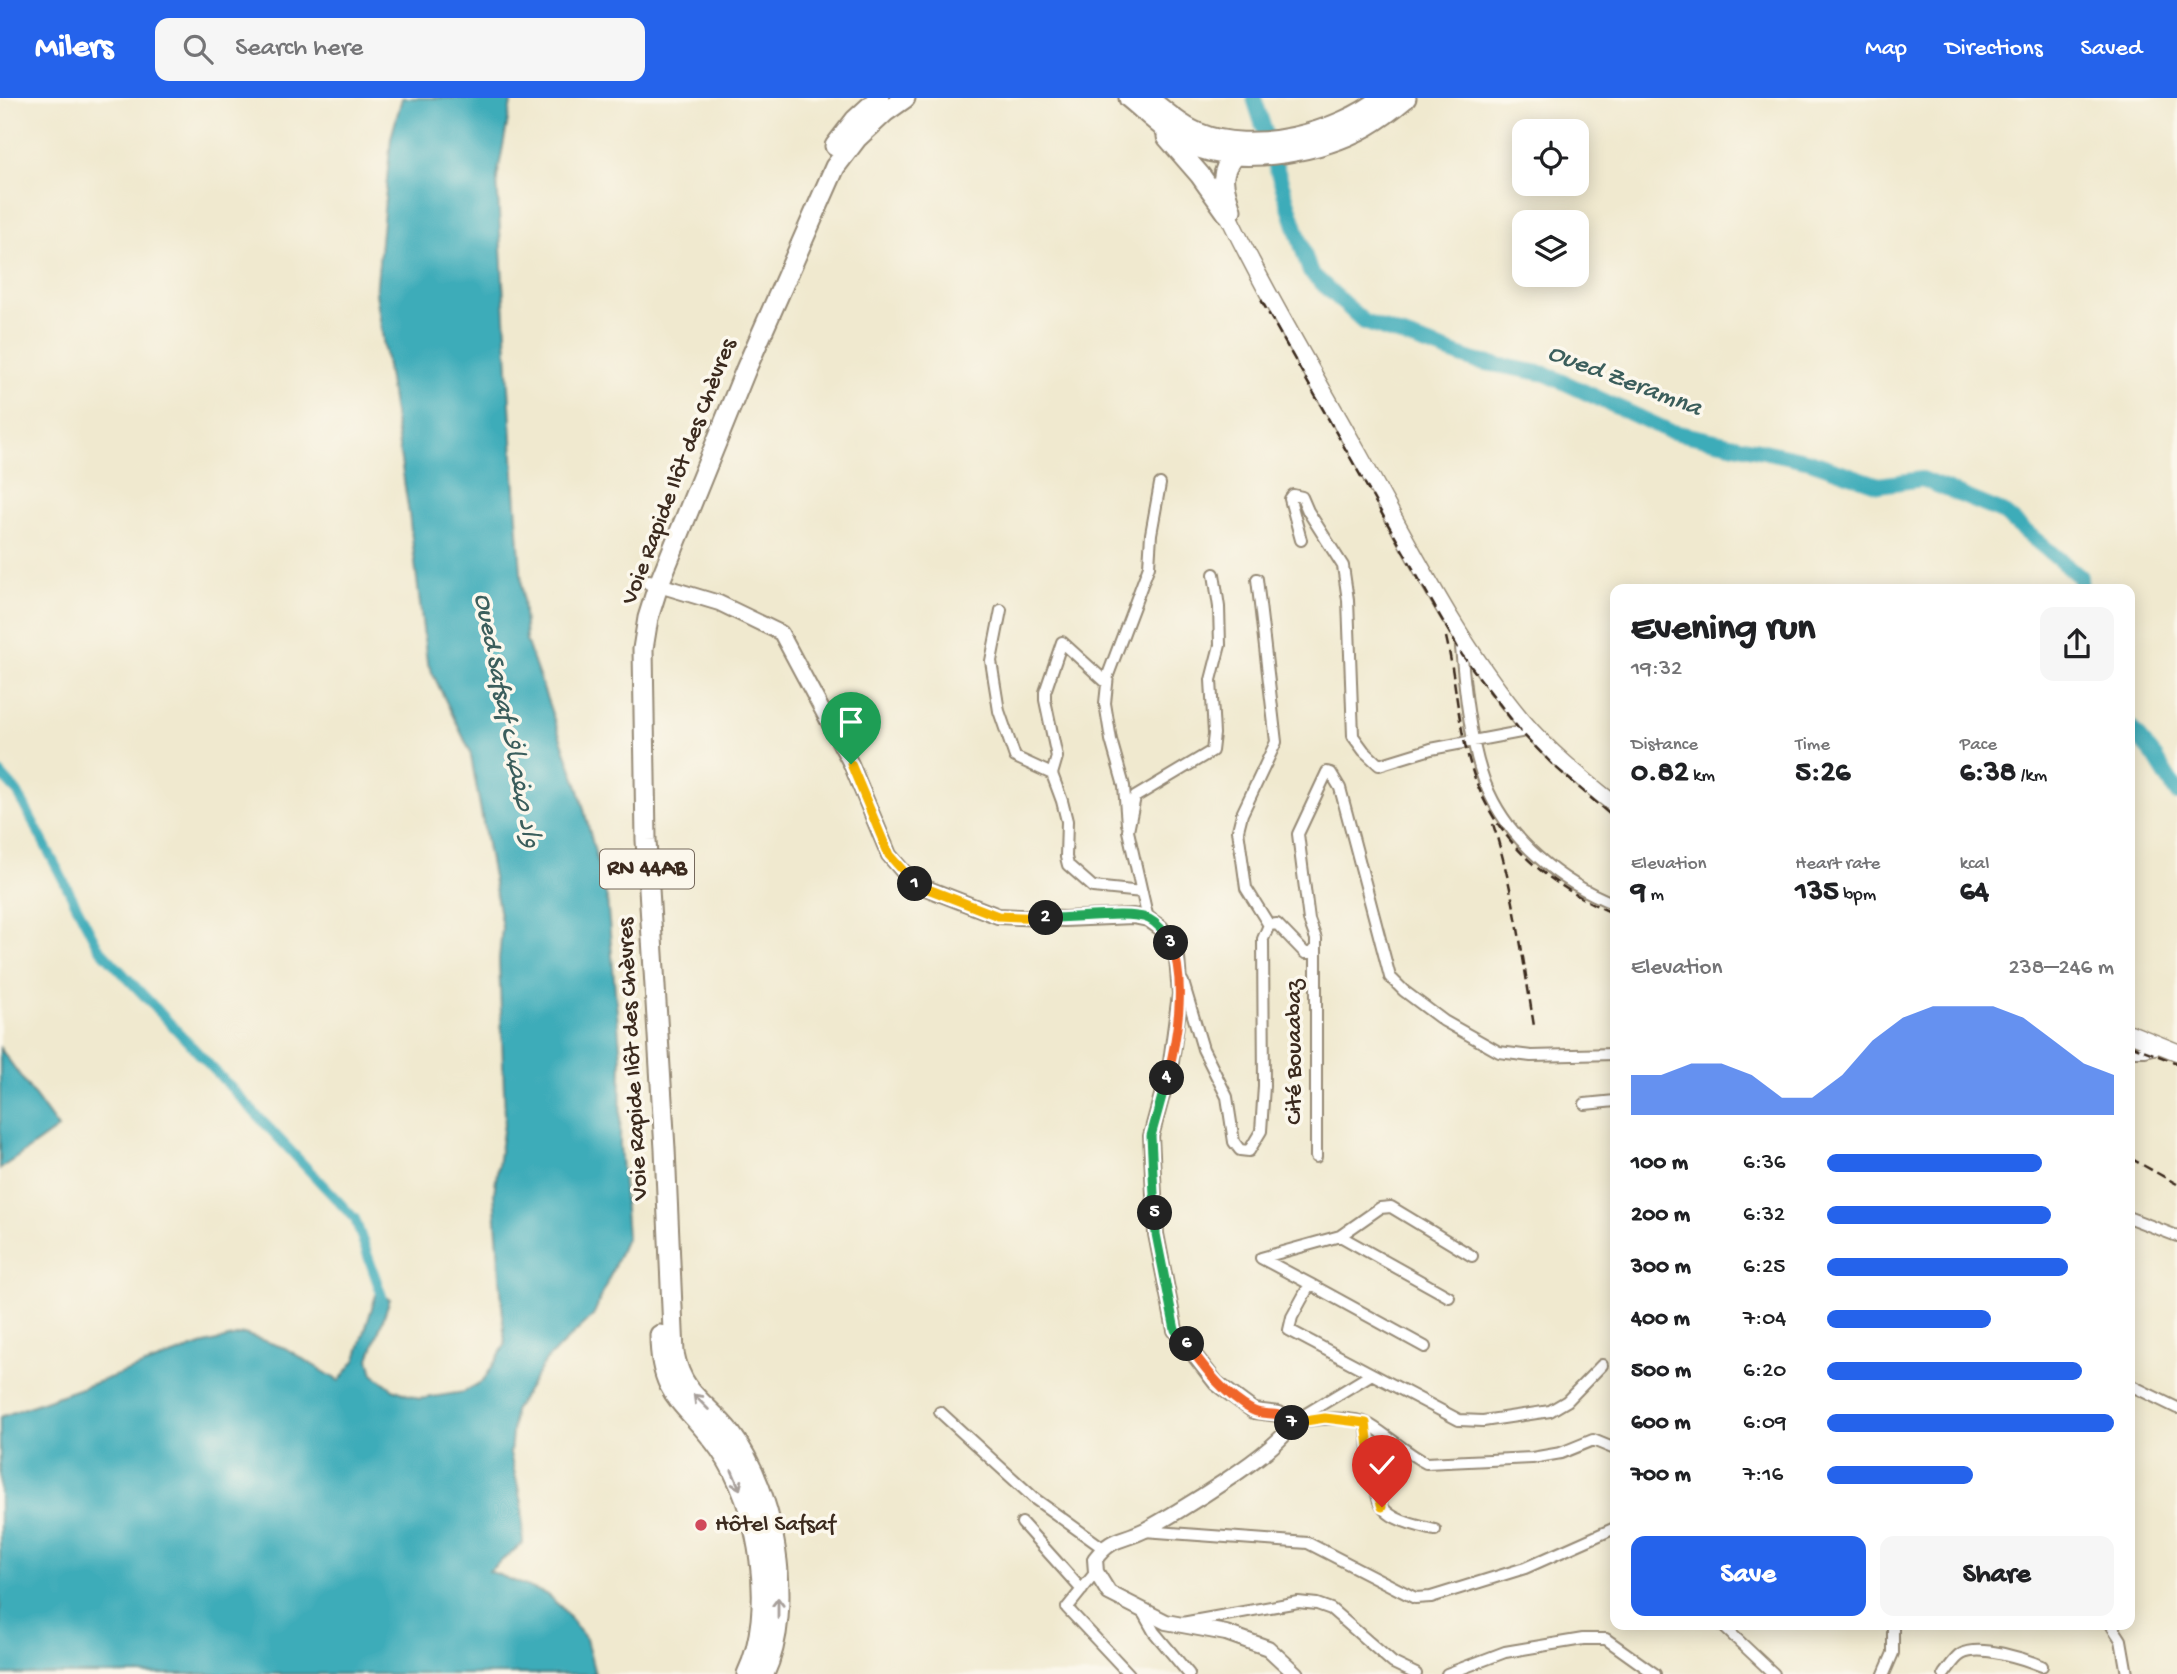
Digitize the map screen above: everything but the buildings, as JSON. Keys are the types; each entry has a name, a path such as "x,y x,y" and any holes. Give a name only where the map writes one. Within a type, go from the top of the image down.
{"highway":[{"name":"Voie Rapide Ilôt des Chèvres","path":"764,1674 774,1648 778,1627 776,1561 770,1521 759,1483 745,1454 730,1433 684,1385 677,1371 674,1353 665,1149 650,924 643,649 654,584 814,181 855,120 879,98"},
{"name":"Voie Rapide Ilôt des Chèvres","path":"747,1674 760,1632 761,1574 755,1535 734,1474 722,1451 682,1406 662,1367 658,1231 634,833 631,676 636,625 835,167 857,138 905,98"},
{"path":"1129,98 1174,136 1193,134"},
{"path":"1129,98 1163,132 1229,212"},
{"path":"1149,98 1193,134 1239,151 1341,138 1365,127 1406,98"},
{"path":"1292,144 1355,117 1382,98"},
{"path":"1193,134 1229,212"},
{"path":"1229,212 1223,173 1225,165 1239,151"}],"main road":[{"path":"1229,212 1267,291 1460,633 1488,676 1531,730 1610,801"},
{"path":"2135,1035 2170,1049"}],"street":[{"path":"1148,919 1128,831 1124,786 1111,740 1105,703 1116,651 1149,566 1151,534 1160,484"},
{"path":"1301,540 1290,499 1293,495 1302,497 1343,566 1348,600 1353,736 1379,765 1431,749 1531,730"},
{"path":"1128,831 1135,797 1212,751 1214,734 1211,680 1220,645 1219,607 1214,574"},
{"path":"1256,579 1276,742 1242,814 1238,830 1246,888 1269,925"},
{"path":"654,584 719,603 781,633 851,764 889,855 913,883 998,916 1064,919 1133,916 1148,919 1161,928 1177,958 1203,1049 1227,1097 1234,1142 1240,1150 1249,1151 1261,1131 1264,1086 1263,939 1269,925"},
{"path":"1000,610 991,661 999,711 1015,757 1052,774"},
{"path":"1460,633 1474,741 1486,785 1500,811 1520,838 1561,876 1610,902"},
{"path":"1107,684 1062,642 1045,692 1057,757 1052,774 1067,821 1068,865 1093,887 1142,892"},
{"name":"Cité Bouaabaz","path":"1316,1157 1316,939 1309,920 1298,834 1327,772 1331,773 1340,788 1390,977 1404,991 1444,1021 1499,1052 1531,1056 1610,1054"},
{"path":"1269,925 1277,924 1308,954 1316,947"},
{"path":"1177,958 1180,994 1171,1062 1151,1136 1156,1234 1175,1330 1216,1383 1254,1411 1279,1414 1292,1423 1325,1418 1366,1423 1414,1457 1426,1462 1532,1458 1561,1453 1593,1440 1610,1447"},
{"path":"2135,1051 2170,1049"},
{"path":"1585,1104 1610,1102"},
{"path":"1425,1347 1261,1258 1340,1236 1380,1208 1391,1208 1472,1256"},
{"path":"2135,1220 2177,1236"},
{"path":"1340,1236 1449,1297"},
{"path":"1310,1284 1292,1317 1289,1330 1459,1420 1483,1421 1550,1411 1567,1401 1602,1365"},
{"path":"1296,1674 1268,1648 1226,1633 1166,1622 1109,1593 1096,1572 1094,1559 1106,1544 1144,1531 1249,1465 1285,1436 1292,1423 1372,1374"},
{"path":"2135,1387 2177,1408"},
{"path":"940,1412 1035,1499 1103,1548"},
{"path":"1366,1423 1370,1455 1381,1475 1377,1492 1382,1507 1401,1522 1435,1530"},
{"path":"1023,1523 1082,1590"},
{"path":"1144,1531 1308,1543 1415,1598 1431,1597 1525,1568 1610,1530"},
{"path":"1096,1572 1067,1608 1129,1674"},
{"path":"1176,1624 1298,1602 1317,1604 1331,1609 1393,1663 1416,1674"},
{"path":"1141,1609 1154,1632 1189,1674"},
{"path":"1727,1630 1774,1674"},
{"path":"1884,1674 1893,1653 1893,1630"},
{"path":"2115,1630 2121,1640 2127,1674"},
{"path":"1447,1674 1505,1652 1583,1639 1606,1639 1655,1674"},
{"path":"1944,1674 1961,1654 1972,1651 1990,1651 2042,1667"}],"water":[{"name":"Oued Safsaf واد صفصاف","path":"402,98 512,98 497,178 526,640 579,790 607,899 621,1058 620,1145 627,1236 593,1316 547,1359 514,1411 510,1454 522,1503 523,1543 489,1571 546,1594 561,1607 586,1639 595,1674 0,1674 0,1417 201,1345 244,1334 285,1348 339,1381 356,1359 376,1295 390,1299 369,1359 373,1374 393,1389 419,1399 464,1392 484,1380 505,1345 494,1193 505,1117 499,960 502,927 470,751 427,662 409,514 376,293 391,138"},
{"path":"0,1048 58,1128 0,1169"}],"waterway":[{"name":"Oued Zeramna","path":"1254,98 1310,272 1364,322 1475,361 1546,374 1669,431 1810,461 1879,485 1922,479 2002,512 2080,577 2081,584"},
{"name":"Oued Zeramna","path":"2135,733 2155,757 2177,793"},
{"path":"0,773 18,793 98,947 355,1219 382,1296 379,1307"}],"railway":[{"path":"1261,300 1462,655 1521,732 1552,764 1610,815"},
{"path":"1446,637 1467,752 1488,807 1520,852 1540,870 1563,887 1610,912"},
{"path":"1493,824 1512,899 1534,1026"},
{"path":"2135,1047 2177,1063"},
{"path":"2135,1161 2177,1184"}],"place":[{"name":"Hôtel Safsaf","path":"701,1525"}],"route":[{"path":"851,764 889,855 913,883 998,916 1064,919 1133,916 1148,919 1161,928 1177,958 1180,994 1171,1062 1151,1136 1156,1234 1175,1330 1216,1383 1254,1411 1279,1414 1292,1423 1325,1418 1366,1423 1370,1455 1381,1475 1377,1492 1382,1507"}]}
